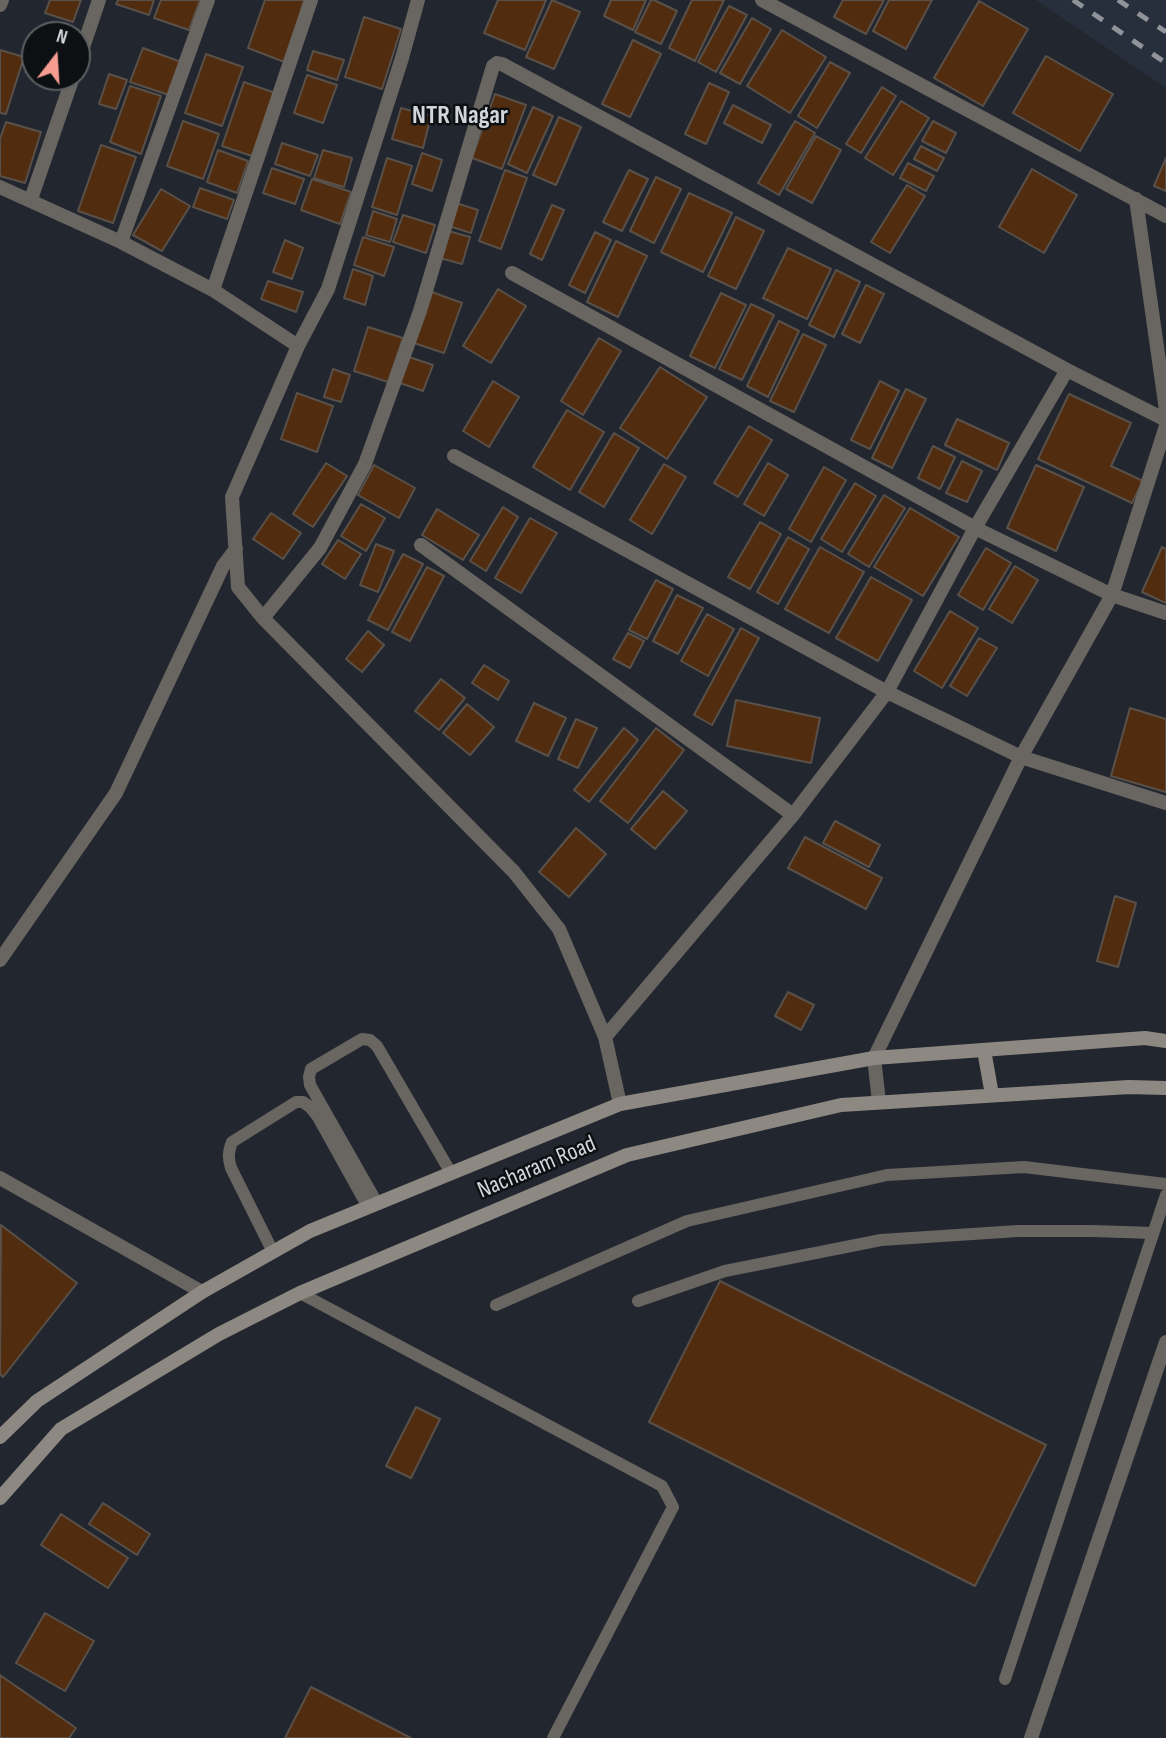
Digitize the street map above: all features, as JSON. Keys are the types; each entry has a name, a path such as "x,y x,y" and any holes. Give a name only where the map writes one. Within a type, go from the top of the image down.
{"main road":[{"name":"Nacharam Road","path":"0,1437 37,1401 202,1292 310,1231 620,1104 874,1058 1145,1038 1166,1041"},
{"path":"985,1051 992,1096"},
{"name":"Nacharam Road","path":"0,1499 61,1429 219,1334 300,1293 627,1155 841,1105 1129,1087 1166,1088"}],"street":[{"path":"0,5 2,0"},
{"path":"91,24 99,0"},
{"path":"121,242 208,0"},
{"path":"213,290 311,0"},
{"path":"418,0 328,289 298,346 232,498 238,587 263,618 514,872 559,929 604,1037 620,1104"},
{"path":"762,0 1166,216"},
{"path":"263,618 320,548 365,464 420,311 493,66 497,63 1067,370 1166,420"},
{"path":"31,199 68,91"},
{"path":"0,187 121,242 213,290 298,346"},
{"path":"1136,199 1166,410"},
{"path":"512,273 975,528 1112,595 1166,613"},
{"path":"604,1037 793,815 887,691 975,528 1067,370"},
{"path":"879,1102 874,1058 1021,757 1112,595 1166,426"},
{"path":"454,456 887,691 1021,757 1166,803"},
{"path":"421,545 793,815"},
{"path":"0,960 116,793 223,566 236,550"},
{"path":"0,1178 202,1292"},
{"path":"1031,1738 1166,1342"}],"lane":[{"path":"373,1205 310,1085 309,1077 312,1069 362,1039 370,1040 377,1046 451,1173"},
{"path":"273,1252 231,1168 229,1151 232,1142 296,1102 303,1102 318,1117 373,1205"},
{"path":"496,1305 687,1221 887,1175 1024,1167 1166,1184"},
{"path":"1005,1679 1166,1195"},
{"path":"638,1301 725,1271 881,1240 1018,1231 1153,1233"},
{"path":"300,1293 662,1486 673,1507 553,1738"}],"shaded area":[{"path":"1036,0 1166,0 1166,88"}],"building":[{"path":"50,0 81,0 73,21 45,13"},
{"path":"118,0 154,0 149,15 116,4"},
{"path":"161,0 200,0 189,30 154,18"},
{"path":"265,0 310,0 287,63 248,48"},
{"path":"498,0 546,0 525,50 484,33"},
{"path":"552,0 580,12 554,69 526,57"},
{"path":"611,0 646,0 633,30 604,16"},
{"path":"651,0 677,11 661,44 635,32"},
{"path":"692,0 724,0 695,61 669,48"},
{"path":"843,0 884,0 866,34 834,17"},
{"path":"889,0 932,0 906,49 873,31"},
{"path":"979,1 1028,29 983,106 934,78"},
{"path":"729,6 747,15 716,72 698,62"},
{"path":"364,17 401,29 382,89 345,77"},
{"path":"752,18 771,29 740,84 720,73"},
{"path":"782,30 826,57 790,113 747,86"},
{"path":"633,40 661,54 630,117 602,104"},
{"path":"143,48 181,62 169,95 130,82"},
{"path":"0,50 21,56 21,66 6,114 0,113"},
{"path":"313,51 344,60 337,80 307,70"},
{"path":"206,54 243,67 222,126 185,113"},
{"path":"1046,56 1113,94 1080,151 1013,113"},
{"path":"830,62 850,73 817,128 798,116"},
{"path":"109,74 127,80 116,109 99,104"},
{"path":"307,75 337,85 323,123 294,113"},
{"path":"244,82 275,93 252,156 222,146"},
{"path":"709,83 729,92 706,144 685,134"},
{"path":"130,86 161,96 141,154 110,142"},
{"path":"882,87 896,96 861,153 846,144"},
{"path":"495,94 526,105 502,169 472,158"},
{"path":"901,101 929,118 893,175 865,158"},
{"path":"733,105 771,125 762,143 724,123"},
{"path":"533,107 553,116 527,173 508,164"},
{"path":"401,108 431,116 423,148 392,139"},
{"path":"559,117 581,127 556,185 533,175"},
{"path":"183,121 219,134 203,179 167,166"},
{"path":"795,121 815,133 779,195 758,183"},
{"path":"933,121 956,133 946,153 922,141"},
{"path":"6,122 41,132 25,183 0,176 0,139"},
{"path":"816,136 841,150 812,203 786,189"},
{"path":"282,143 318,155 310,176 275,164"},
{"path":"101,145 136,157 113,223 78,211"},
{"path":"921,146 944,158 937,171 914,159"},
{"path":"218,150 248,161 237,193 207,182"},
{"path":"323,150 352,158 344,187 314,178"},
{"path":"422,153 442,160 432,191 412,184"},
{"path":"387,158 412,166 397,215 372,207"},
{"path":"1166,158 1166,191 1154,186"},
{"path":"908,163 934,176 926,191 900,178"},
{"path":"272,168 304,179 295,204 263,193"},
{"path":"1032,169 1077,195 1044,253 999,227"},
{"path":"505,170 527,178 501,249 479,241"},
{"path":"629,170 648,179 622,231 603,222"},
{"path":"656,177 681,189 654,243 630,231"},
{"path":"312,179 351,192 340,224 301,210"},
{"path":"907,185 925,196 890,253 871,242"},
{"path":"200,188 234,200 227,219 193,207"},
{"path":"161,189 190,206 162,251 133,235"},
{"path":"689,193 732,213 703,272 661,252"},
{"path":"456,203 478,210 471,233 449,226"},
{"path":"552,205 564,210 542,260 530,254"},
{"path":"373,211 397,219 390,242 366,235"},
{"path":"403,215 435,225 426,253 393,242"},
{"path":"736,217 764,231 736,289 708,276"},
{"path":"448,231 470,237 462,264 440,258"},
{"path":"595,232 611,240 585,293 569,285"},
{"path":"363,237 394,247 384,276 354,265"},
{"path":"285,240 303,248 292,279 273,272"},
{"path":"616,241 647,256 618,317 587,302"},
{"path":"788,248 831,269 807,319 763,298"},
{"path":"353,269 373,276 365,305 344,298"},
{"path":"836,270 860,282 834,337 809,325"},
{"path":"268,281 303,292 296,312 261,299"},
{"path":"866,285 884,294 860,343 842,334"},
{"path":"498,289 526,306 491,363 463,346"},
{"path":"432,292 462,303 444,353 414,343"},
{"path":"721,293 746,305 715,368 690,356"},
{"path":"751,304 774,315 742,380 719,369"},
{"path":"779,321 799,331 768,397 747,386"},
{"path":"368,327 403,338 388,382 354,371"},
{"path":"803,334 826,345 794,412 770,401"},
{"path":"599,338 621,351 583,415 561,401"},
{"path":"409,357 433,365 423,391 400,383"},
{"path":"660,367 707,397 667,459 620,428"},
{"path":"333,369 350,375 341,402 324,397"},
{"path":"493,381 519,397 489,447 463,431"},
{"path":"880,381 899,391 870,449 851,440"},
{"path":"906,389 926,399 892,468 872,458"},
{"path":"297,393 333,406 317,452 281,439"},
{"path":"1069,394 1131,423 1111,466 1143,481 1132,503 1038,459"},
{"path":"567,410 604,432 570,490 533,467"},
{"path":"957,419 1009,443 997,470 945,445"},
{"path":"749,426 772,440 738,497 714,483"},
{"path":"614,433 639,448 604,507 579,492"},
{"path":"933,446 955,457 940,489 918,478"},
{"path":"962,461 982,471 967,502 946,493"},
{"path":"326,463 347,476 313,527 293,514"},
{"path":"768,463 788,475 764,516 744,504"},
{"path":"664,464 686,477 652,534 630,520"},
{"path":"374,465 415,488 399,518 358,495"},
{"path":"1036,465 1084,487 1056,551 1007,528"},
{"path":"824,467 846,480 811,542 789,529"},
{"path":"855,483 876,496 842,552 821,539"},
{"path":"884,495 905,508 869,567 848,554"},
{"path":"361,504 385,518 366,551 341,536"},
{"path":"503,507 518,517 486,571 470,561"},
{"path":"910,508 959,537 923,596 874,567"},
{"path":"437,509 479,535 463,560 422,535"},
{"path":"271,513 301,533 283,559 253,539"},
{"path":"530,518 557,533 521,593 495,578"},
{"path":"760,522 781,534 750,589 728,577"},
{"path":"788,537 809,549 778,604 757,592"},
{"path":"338,540 361,554 345,579 322,564"},
{"path":"376,544 394,551 378,592 360,585"},
{"path":"820,547 864,572 829,633 785,609"},
{"path":"1162,547 1166,549 1166,603 1142,592"},
{"path":"986,548 1011,563 983,610 958,595"},
{"path":"403,554 423,564 388,630 368,620"},
{"path":"1015,566 1038,580 1012,623 989,609"},
{"path":"427,567 444,576 410,641 392,632"},
{"path":"871,577 912,600 878,661 836,638"},
{"path":"656,580 673,589 647,639 629,630"},
{"path":"677,595 703,608 678,654 653,641"},
{"path":"950,611 978,628 942,688 914,671"},
{"path":"707,614 734,629 708,676 681,661"},
{"path":"741,628 759,638 712,725 694,715"},
{"path":"368,631 384,645 362,672 346,659"},
{"path":"628,633 644,641 630,668 613,659"},
{"path":"979,638 997,648 967,696 950,686"},
{"path":"484,665 509,681 498,700 472,683"},
{"path":"441,679 465,698 439,730 415,711"},
{"path":"736,700 820,718 811,763 727,746"},
{"path":"534,703 566,718 548,756 516,741"},
{"path":"467,704 494,727 470,755 443,733"},
{"path":"1130,708 1166,719 1166,792 1111,776"},
{"path":"576,719 597,728 578,768 558,759"},
{"path":"624,728 638,740 589,802 574,790"},
{"path":"656,728 684,750 628,823 600,801"},
{"path":"663,791 687,811 655,849 631,829"},
{"path":"835,821 880,845 869,867 823,843"},
{"path":"576,828 606,854 569,897 539,872"},
{"path":"805,837 882,878 866,909 788,868"},
{"path":"1115,896 1136,903 1118,967 1097,961"},
{"path":"788,992 814,1005 801,1030 775,1016"},
{"path":"1,1225 77,1283 3,1377 0,1374"},
{"path":"720,1281 1046,1445 975,1586 649,1422"},
{"path":"416,1407 440,1419 411,1478 386,1466"},
{"path":"103,1503 150,1534 137,1555 89,1524"},
{"path":"61,1514 128,1558 108,1588 41,1545"},
{"path":"45,1613 94,1641 65,1691 16,1663"},
{"path":"0,1675 76,1728 69,1738 0,1738"},
{"path":"311,1687 411,1738 285,1738"}],"railway":[{"path":"1073,0 1166,63"},
{"path":"1118,0 1166,32"}],"district":[{"name":"NTR Nagar","path":"460,116"}]}
